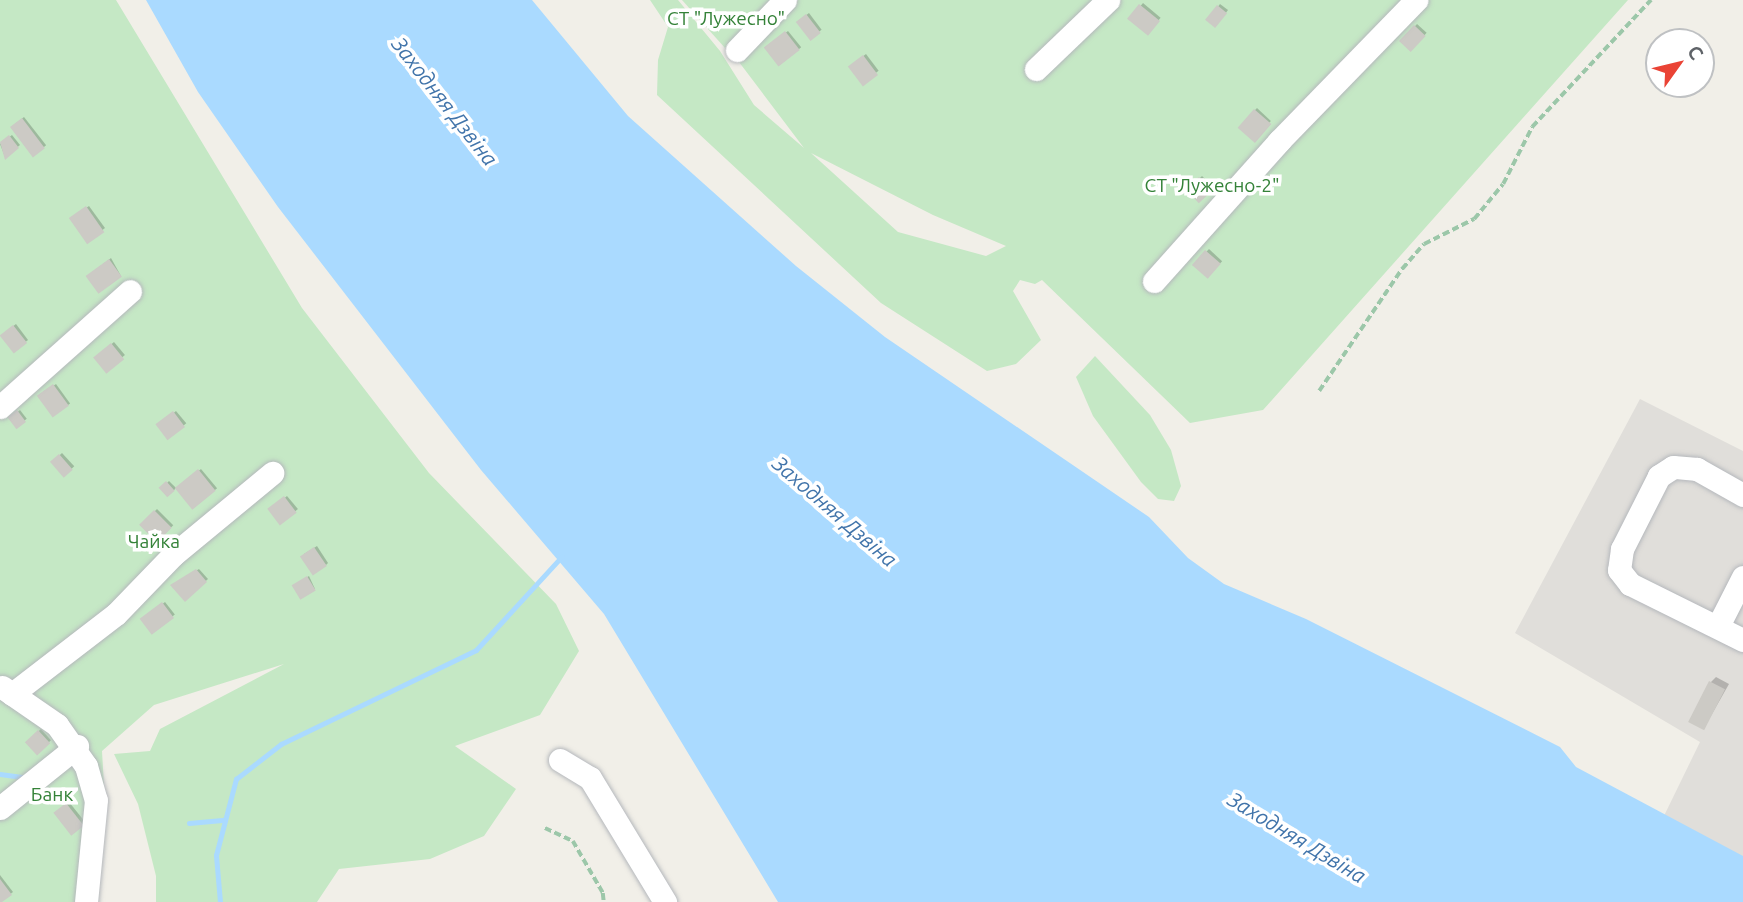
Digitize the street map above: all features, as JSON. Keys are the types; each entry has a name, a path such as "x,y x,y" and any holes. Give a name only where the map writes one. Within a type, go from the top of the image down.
{"lane":[{"path":"737,50 785,0"},
{"path":"1037,69 1108,0"},
{"path":"1154,281 1279,141 1416,0"},
{"path":"0,407 130,291"},
{"path":"1743,495 1697,469 1673,467 1659,476 1622,550 1619,570 1630,584 1743,640"},
{"path":"86,902 96,800 76,746 57,726 6,689 116,614 173,555 272,473"},
{"path":"1718,626 1743,577"},
{"path":"0,808 76,746"},
{"path":"560,760 590,778 665,902"}],"path":[{"path":"1319,391 1402,269 1424,244 1474,219 1503,184 1532,127 1651,0"},
{"path":"544,828 573,841 603,893 604,902"}],"shaded area":[{"path":"1640,399 1743,451 1743,902 1622,902 1700,742 1515,633"}],"green space":[{"path":"0,0 116,0 302,308 429,473 556,604 579,651 540,715 455,746 516,789 484,836 430,859 339,869 317,902 156,902 156,876 138,804 114,754 150,751 160,729 284,664 154,705 102,751 105,803 96,902 0,902"},
{"name":"СТ \"Лужесно-2\"","path":"650,0 678,0 720,51 754,105 804,148 739,62 798,0 1628,0 1263,410 1190,423 1042,280 1035,284 1020,280 1013,291 1041,340 1016,364 987,371 881,303 657,95 658,60 668,27","holes":["811,153 933,215 1006,246 986,256 898,232"]},
{"name":"СТ \"Лужесно\"","path":"682,0 770,0 725,48"},
{"path":"1095,356 1150,415 1171,450 1181,486 1174,501 1158,499 1141,482 1093,416 1076,377"}],"water":[{"name":"Заходняя Дзвіна","path":"146,0 532,0 628,116 796,266 885,337 1149,517 1188,558 1224,584 1306,619 1560,747 1576,767 1743,856 1743,902 778,902 604,614 481,470 278,207 198,92"}],"building":[{"path":"1139,4 1160,21 1148,36 1127,19"},
{"path":"1217,5 1227,13 1215,28 1205,20"},
{"path":"806,14 821,33 811,41 796,22"},
{"path":"1414,25 1426,36 1411,52 1399,41"},
{"path":"785,31 800,50 778,67 764,48"},
{"path":"863,55 878,75 863,86 848,66"},
{"path":"1254,109 1271,124 1255,143 1238,128"},
{"path":"22,118 45,148 33,157 10,127"},
{"path":"9,135 19,148 5,160 0,142"},
{"path":"1199,177 1212,191 1199,203 1186,189"},
{"path":"86,206 104,232 87,244 69,218"},
{"path":"1205,250 1221,264 1208,279 1192,265"},
{"path":"109,259 122,277 98,294 86,276"},
{"path":"13,325 27,343 14,354 0,336"},
{"path":"111,343 124,359 106,374 93,357"},
{"path":"53,384 69,406 53,418 37,396"},
{"path":"17,410 26,422 16,429 7,417"},
{"path":"173,411 185,427 167,440 155,424"},
{"path":"59,454 73,470 64,478 50,462"},
{"path":"198,469 216,491 192,510 175,488"},
{"path":"166,481 175,491 167,497 159,488"},
{"path":"284,496 297,513 280,525 267,509"},
{"path":"154,510 172,528 157,543 139,525"},
{"path":"314,547 327,566 313,576 300,557"},
{"path":"196,569 207,582 185,602 170,585"},
{"path":"307,576 316,591 300,600 292,585"},
{"path":"162,602 174,618 152,635 140,619"},
{"path":"1709,681 1725,689 1704,730 1688,722"},
{"path":"38,730 50,743 37,755 25,742"},
{"path":"66,803 84,826 71,836 53,813"},
{"path":"0,879 12,895 2,902 0,902"}],"waterway":[{"path":"220,902 216,855 236,779 281,744 476,650 562,556"},
{"path":"0,774 22,777"},
{"path":"189,823 225,820"}],"park label":[{"name":"Чайка","path":"154,542"},
{"name":"Банк","path":"52,795"}]}
